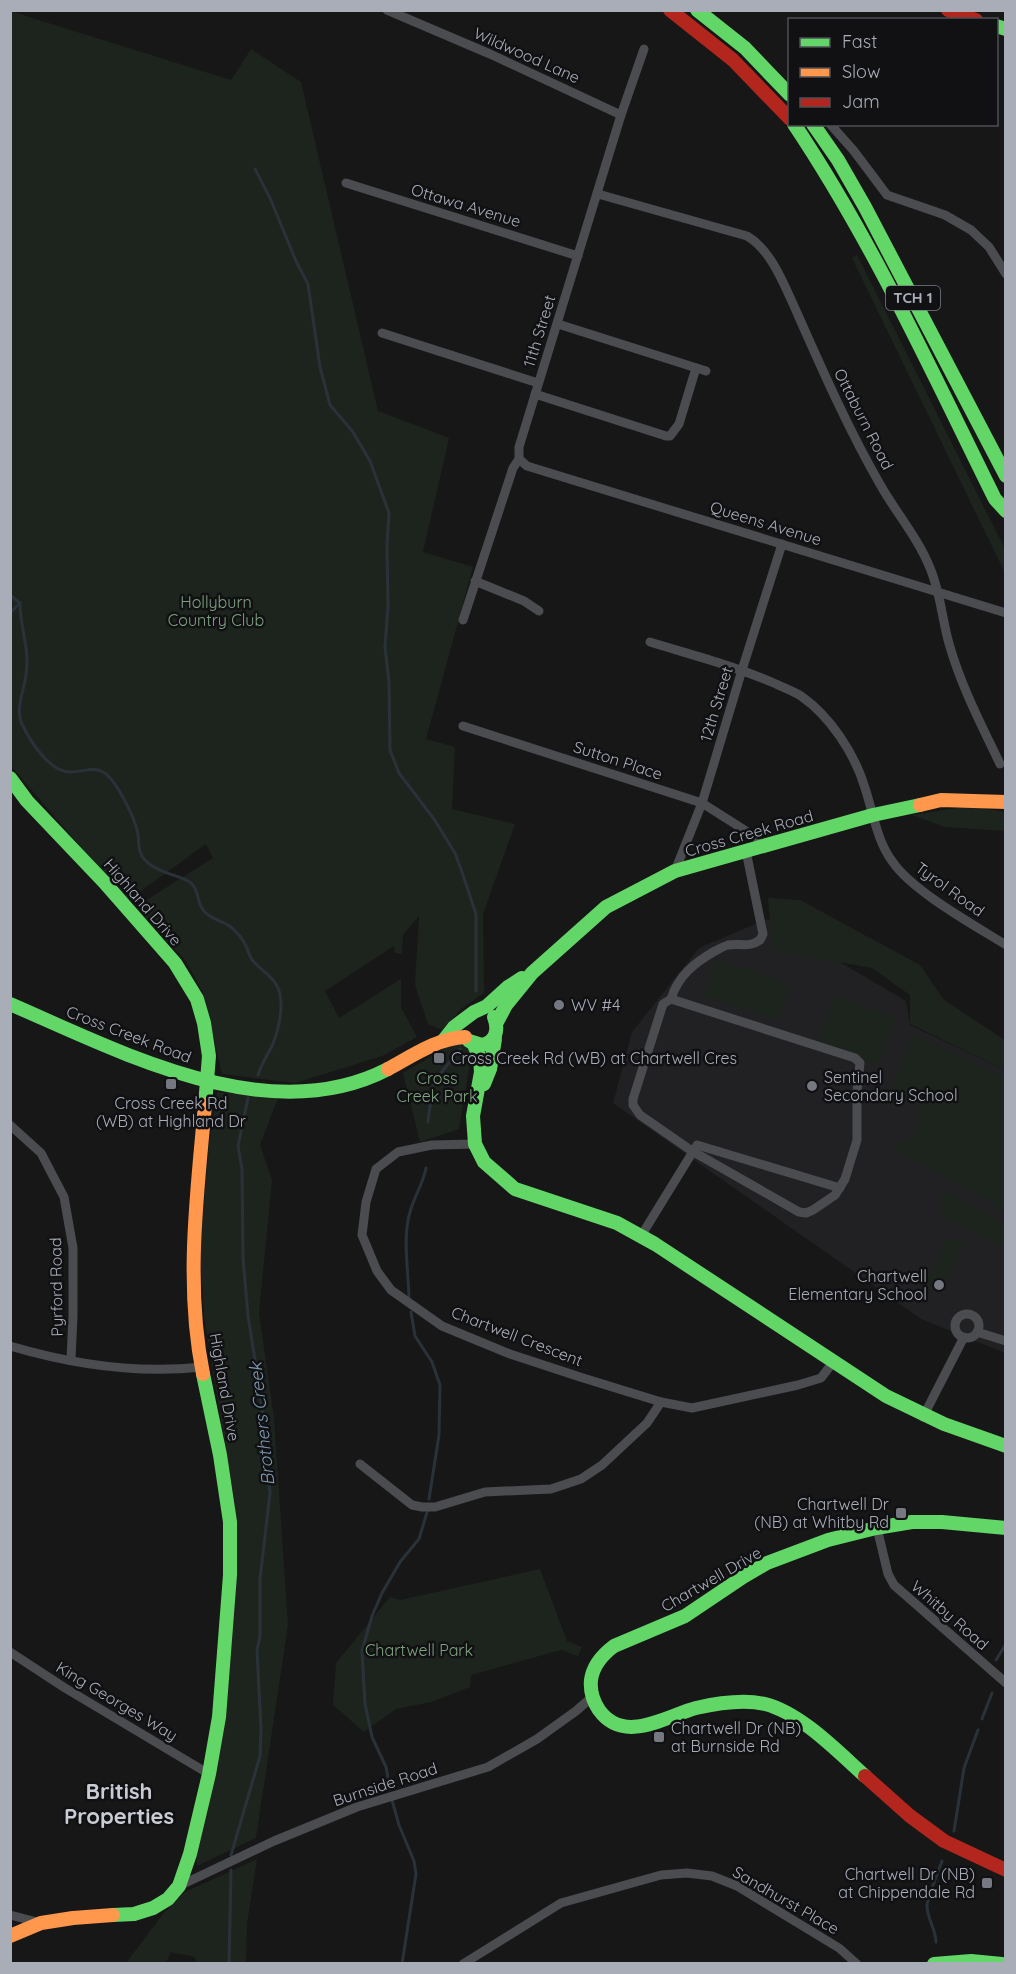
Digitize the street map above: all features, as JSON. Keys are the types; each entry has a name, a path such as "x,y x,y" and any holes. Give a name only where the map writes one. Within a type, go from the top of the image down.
{"main road":[{"path":"670,10 735,60 788,118"},
{"path":"697,10 745,48 788,94"},
{"path":"948,10 970,18"},
{"name":"TCH 1","path":"795,126 824,169 865,239 995,500 1005,511"},
{"name":"TCH 1","path":"814,126 838,160 870,215 1005,475"},
{"path":"995,500 1005,520"},
{"name":"Highland Drive","path":"10,778 27,801 104,882 175,963 197,999 204,1023 209,1056 193,1248 195,1300 202,1367 220,1455 230,1522 230,1575 219,1717 190,1854 179,1886 168,1899 153,1908 134,1914 73,1918 41,1923 10,1936"},
{"name":"Cross Creek Road","path":"497,1022 506,1005 532,973 606,907 675,871 873,815 941,800 1005,802"},
{"name":"Cross Creek Road","path":"479,1011 508,987 532,973"},
{"name":"Cross Creek Road","path":"10,1004 147,1061 208,1080 286,1092 310,1092 338,1087 377,1075 443,1041 460,1036 469,1041"},
{"path":"477,1099 490,1069 498,1028 497,1022 490,1014 479,1011 469,1015 465,1020 463,1031 480,1058 481,1072 473,1116 475,1144 484,1162 515,1189 617,1223 641,1236 886,1395 924,1417 1005,1446"},
{"name":"Cross Creek Road","path":"443,1041 454,1027 465,1020"},
{"path":"469,1041 485,1045 495,1039"},
{"name":"Chartwell Drive","path":"592,1697 591,1683 594,1671 599,1659 609,1648 676,1621 753,1571 796,1550 877,1528 932,1521 1005,1528"},
{"path":"592,1697 607,1718 633,1727 646,1725 695,1708 730,1702 756,1703 773,1707 814,1733 936,1836 962,1852 1005,1870"},
{"path":"934,1964 970,1961 1002,1964"}],"street":[{"name":"Wildwood Lane","path":"387,10 490,54 621,115"},
{"name":"11th Street","path":"463,620 513,468 519,459 519,447 538,383 621,115 644,49"},
{"path":"832,126 887,195 945,215 971,230 1002,259 1005,274"},
{"name":"Ottawa Avenue","path":"346,183 578,256"},
{"name":"Ottaburn Road","path":"598,194 747,236 764,250 788,293 823,371 881,487 925,556 943,608 949,645 963,685 1000,764"},
{"path":"558,324 706,371"},
{"path":"382,333 538,383"},
{"path":"536,394 670,436 679,424 696,368"},
{"name":"Queens Avenue","path":"519,459 527,466 937,590 1005,613"},
{"name":"12th Street","path":"675,871 702,803 741,670 783,544"},
{"path":"475,581 524,601 539,611"},
{"name":"Tyrol Road","path":"650,642 741,670 800,695 827,720 849,751 864,785 891,861 906,877 938,901 1005,945"},
{"name":"Sutton Place","path":"463,726 702,803 757,838"},
{"path":"671,999 855,1058 860,1064 857,1092 857,1140 840,1188 835,1195 813,1210 806,1213 799,1212 692,1151 640,1114 633,1105 663,1004 671,999 680,978 704,957 728,945 752,945 760,940 763,934 746,851"},
{"name":"Pyrford Road","path":"10,1125 41,1153 64,1197 73,1248 71,1359"},
{"name":"Chartwell Crescent","path":"475,1144 432,1145 398,1152 376,1169 366,1202 362,1235 377,1271 391,1290 442,1326 510,1354 661,1402 692,1408 822,1378 834,1361"},
{"path":"641,1236 697,1145 840,1188"},
{"path":"964,1315 975,1318 979,1324 977,1332 971,1337 964,1337 958,1333 955,1326 958,1319 964,1315"},
{"path":"977,1332 1005,1341"},
{"path":"924,1417 964,1337"},
{"path":"10,1346 118,1367 179,1370 202,1367"},
{"path":"360,1464 412,1505 422,1507 435,1507 485,1492 551,1489 581,1479 602,1465 648,1423 661,1402"},
{"name":"Whitby Road","path":"877,1528 888,1574 894,1585 1005,1683"},
{"name":"King Georges Way","path":"10,1652 208,1774"},
{"name":"Burnside Road","path":"179,1886 274,1841 357,1807 488,1767 537,1739 592,1697"},
{"name":"Sandhurst Place","path":"463,1964 561,1903 662,1875 687,1873 712,1876 736,1886 839,1948 857,1964"},
{"path":"10,1915 41,1923"}],"shaded area":[{"name":"Sentinel Secondary School","path":"767,919 906,1001 910,1025 1005,1070 1005,1353 921,1319 613,1103 632,1032 699,948"}],"green space":[{"name":"Hollyburn Country Club","path":"10,11 231,80 251,49 301,82 378,411 449,438 423,552 473,567 426,739 455,747 452,809 515,824 483,914 484,993 461,1009 442,1030 428,1024 415,985 419,916 403,935 402,954 395,953 394,946 325,991 339,1018 401,979 401,1007 417,1037 382,1056 295,1083 222,1074 203,993 186,961 134,908 213,858 206,844 127,901 11,766"},
{"path":"857,255 1005,549 1005,573 852,258"},
{"path":"970,806 1005,812 1005,831 945,827 912,815"},
{"path":"768,898 800,900 920,965 944,1000 1005,1040 1005,1070 910,1024 910,995 872,968 772,950"},
{"path":"715,959 791,983 780,1016 775,1019 703,996"},
{"path":"835,995 896,1018 878,1065 817,1043"},
{"path":"912,1034 1005,1077 1005,1211 894,1148 897,1143 906,1143 911,1138 918,1124 919,1110 912,1098 903,1093 891,1091"},
{"name":"Cross Creek Park","path":"459,1040 472,1051 459,1129 420,1142 403,1073"},
{"path":"217,1092 278,1098 260,1145 272,1180 259,1313 274,1418 288,1625 256,1838 197,1866 197,1843 224,1731 233,1620 235,1505 204,1316 200,1248 209,1145"},
{"path":"941,1188 1005,1224 1005,1248 941,1216"},
{"path":"952,1238 965,1244 952,1269 943,1282 932,1290 925,1287 922,1283 932,1272 945,1243"},
{"name":"Chartwell Park","path":"540,1569 567,1641 582,1647 578,1656 561,1650 471,1675 470,1687 431,1702 396,1709 364,1732 333,1705 336,1663 390,1597 400,1600"},
{"path":"257,1859 247,1924 246,1963 196,1963 195,1957 171,1952 166,1963 126,1963 163,1914 185,1892"}],"waterway":[{"path":"255,169 308,284 320,367 330,405 353,432 370,461 389,513 385,647 389,682 390,750 399,773 434,819 455,853 462,872 476,914 476,991"},
{"name":"Brothers Creek","path":"10,595 20,603 27,656 19,713 35,747 48,762 63,771 94,769 106,774 116,785 130,811 144,859 163,872 192,884 202,909 236,932 245,944 252,960 276,984 281,998 279,1023 272,1046 258,1075"},
{"path":"10,613 19,604"},
{"path":"428,1122 433,1083 460,1049"},
{"name":"Brothers Creek","path":"231,1855 260,1756 257,1650 260,1637 260,1579 270,1493 261,1398 248,1316 243,1258 242,1169 238,1146 248,1098"},
{"path":"409,1301 406,1233 412,1206 426,1168"},
{"path":"411,1312 415,1336 432,1362 440,1385 439,1435 429,1499"},
{"path":"390,1789 386,1767 372,1737 365,1704 362,1651 372,1616 382,1593 400,1562 419,1539 428,1509"},
{"path":"996,1660 1006,1644"},
{"path":"982,1719 992,1693"},
{"path":"954,1831 964,1768 978,1730"},
{"path":"392,1800 399,1825 414,1861 416,1874 402,1964"},
{"path":"936,1942 927,1906 942,1861"},
{"name":"Brothers Creek","path":"229,1964 231,1870"}],"traffic: fast":[{"path":"697,10 745,48 788,93"},
{"path":"998,27 1006,29"},
{"path":"795,126 876,261 995,499 1006,511"},
{"path":"814,126 838,160 865,207 1006,476"},
{"path":"10,778 27,801 104,882 175,963 197,999 204,1023 209,1056 205,1105"},
{"path":"497,1022 506,1005 532,973 606,907 675,871 873,815 920,805"},
{"path":"443,1041 454,1027 474,1012 487,1006 522,978"},
{"path":"10,1004 147,1062 196,1078 245,1088 294,1092 342,1086 388,1069"},
{"path":"469,1041 482,1045 490,1041 496,1031 494,1017"},
{"path":"484,1084 490,1069 495,1039"},
{"path":"474,1045 480,1058 481,1072 473,1116 475,1144 484,1162 515,1189 617,1223 655,1244 886,1396 944,1424 1006,1446"},
{"path":"113,1915 134,1914 153,1908 168,1899 179,1886 190,1854 209,1774 219,1717 230,1575 230,1522 220,1455 203,1374"},
{"path":"865,1776 805,1724 765,1704 722,1703 696,1708 646,1725 620,1726 609,1720 595,1703 591,1684 592,1675 602,1657 614,1646 685,1616 767,1563 828,1540 912,1522 942,1522 1006,1528"},
{"path":"934,1964 971,1961 1002,1964"}],"traffic: slow":[{"path":"920,805 941,800 1006,802"},
{"path":"388,1069 435,1044 465,1037"},
{"path":"203,1374 195,1307 194,1240 205,1105"},
{"path":"10,1936 41,1923 113,1915"}],"traffic: jam":[{"path":"670,10 733,60 788,117"},
{"path":"948,10 970,18"},
{"path":"865,1776 910,1816 944,1841 1006,1870"}],"place":[{"name":"WV #4","path":"559,1005"},
{"name":"Cross Creek Rd (WB) at Chartwell Cres","path":"439,1058"},
{"name":"Cross Creek Rd (WB) at Highland Dr","path":"171,1084"},
{"name":"Sentinel Secondary School","path":"812,1086"},
{"name":"Chartwell Elementary School","path":"939,1285"},
{"name":"Chartwell Dr (NB) at Whitby Rd","path":"901,1513"},
{"name":"Chartwell Dr (NB) at Burnside Rd","path":"659,1737"},
{"name":"Chartwell Dr (NB) at Chippendale Rd","path":"987,1883"}],"district":[{"name":"British Properties","path":"119,1804"}]}
